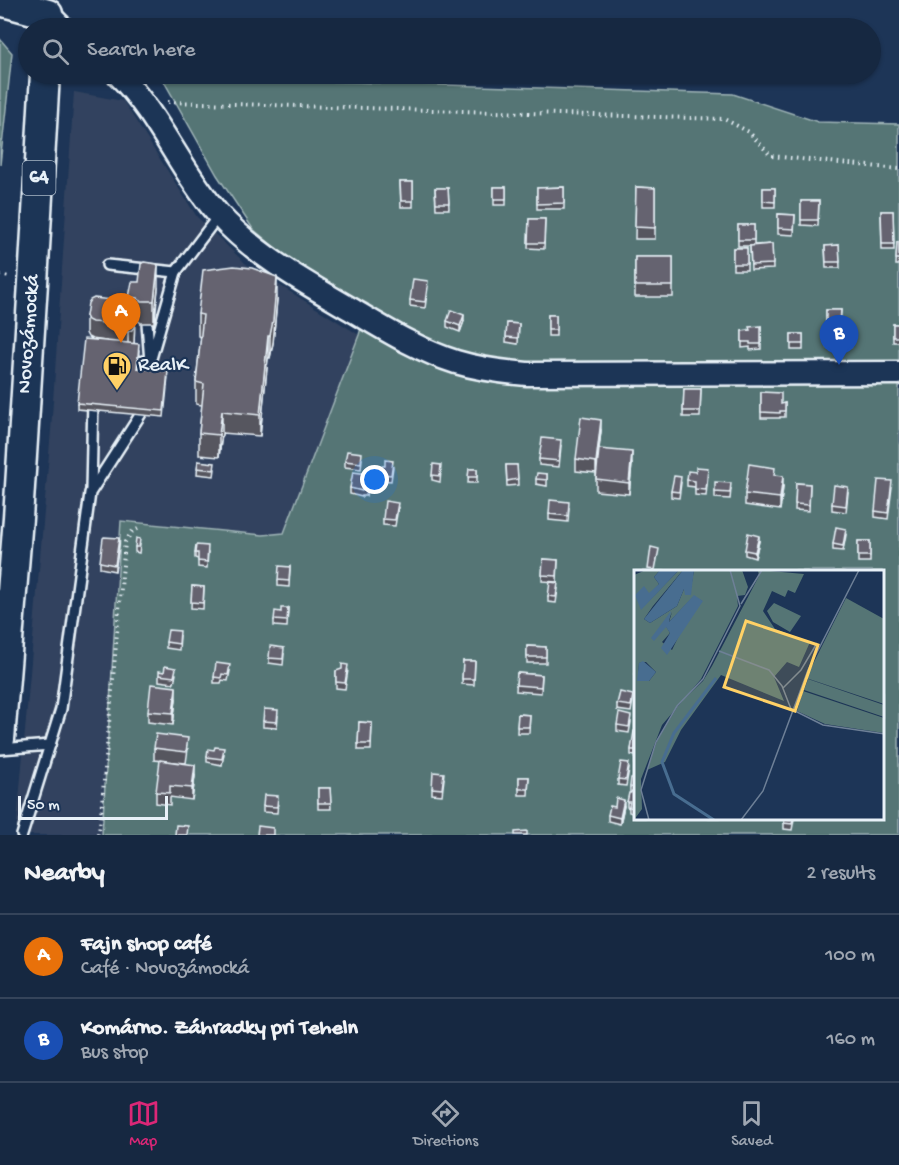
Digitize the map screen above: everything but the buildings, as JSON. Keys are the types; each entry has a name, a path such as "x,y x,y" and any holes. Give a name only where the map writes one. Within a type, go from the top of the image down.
{"main road":[{"path":"0,1 52,18"},
{"name":"Novozámocká","path":"0,739 18,518 44,84"}],"street":[{"path":"127,84 145,104 200,191 219,215 251,245 299,279 382,327 454,361 501,372 527,374 899,373"}],"lane":[{"path":"90,493 144,409 150,362 176,272 219,215"},
{"path":"107,265 152,273 176,272"},
{"path":"147,323 150,362"},
{"path":"116,361 150,362"},
{"path":"22,835 61,709 90,493 93,393"},
{"path":"0,749 50,745"}],"path":[{"path":"145,104 174,102 724,119 749,132 771,156 899,169"},
{"path":"98,835 125,542 132,532 138,529"}],"shaded area":[{"path":"74,92 123,101 197,217 246,264 359,335 284,533 263,535 121,521 102,835 16,835 51,431"}],"green space":[{"path":"0,39 12,53 0,165"},
{"path":"166,84 415,84 733,94 818,122 899,124 899,835 102,835 121,521 263,535 284,533 359,335 368,304 304,272 253,229 217,175"}],"place":[{"name":"Fajn shop café","path":"121,343"},
{"name":"Komárno. Záhradky pri Teheln","path":"839,365"},
{"name":"RealK","path":"117,392"}]}
